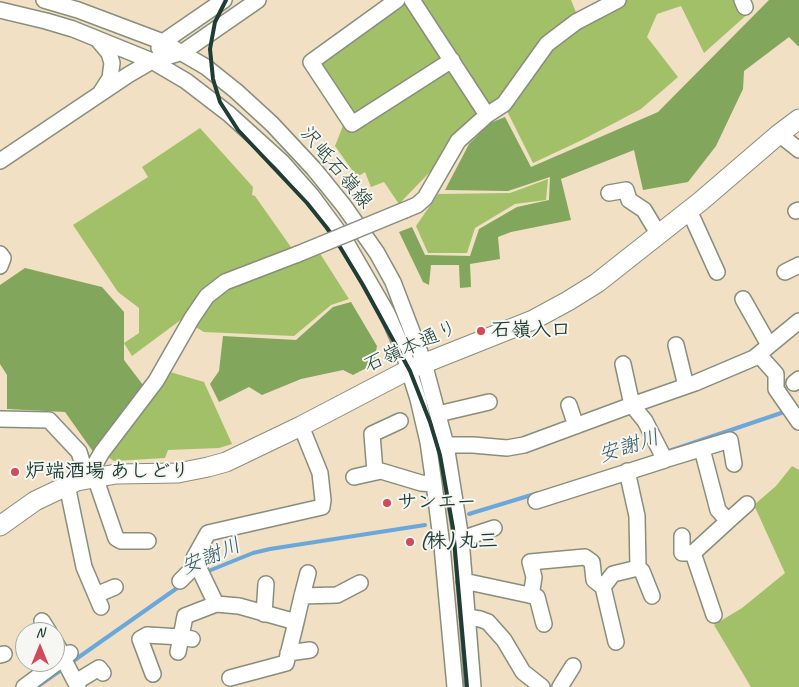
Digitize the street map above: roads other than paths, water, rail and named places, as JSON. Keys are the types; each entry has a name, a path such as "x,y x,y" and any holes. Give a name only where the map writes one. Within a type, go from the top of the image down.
{"main road":[{"name":"石嶺本通り","path":"0,526 35,501 68,485 91,477 116,474 178,472 208,467 242,455 417,366 533,320 597,284 702,201 799,119"}],"street":[{"name":"沢岻石嶺線","path":"48,0 163,42 183,52 206,66 266,118 314,169 368,240 388,274 401,302 417,366"},
{"path":"152,61 163,42 224,0"},
{"path":"0,161 100,93 152,61 183,52 258,0"},
{"path":"397,0 311,62 352,124 452,60"},
{"path":"412,0 487,115"},
{"path":"91,477 102,452 156,381 192,318 207,296 225,282 418,205 425,198 458,141 487,115 504,104 547,44 576,22 618,0"},
{"path":"0,10 73,29 152,61 186,81 229,114 269,149 312,196 346,242 374,288 401,345 417,366 438,414 446,445 460,538 473,687"},
{"path":"98,40 109,54 112,63 110,78 100,93"},
{"path":"779,134 799,150"},
{"path":"609,193 626,190 629,200 644,210 659,235"},
{"path":"693,219 717,272"},
{"path":"0,254 3,258 0,266"},
{"path":"743,299 776,374 776,389 794,415"},
{"path":"446,445 507,448 524,445 686,386 764,350 797,328"},
{"path":"676,345 686,386"},
{"path":"623,364 632,405 645,420 662,455"},
{"path":"417,366 442,546 455,687"},
{"path":"438,414 489,402"},
{"path":"569,405 576,426"},
{"path":"0,419 50,420 79,452 116,538 121,541 148,541"},
{"path":"375,472 366,437 400,420"},
{"path":"216,604 194,558 208,533 322,507 320,474 301,426"},
{"path":"536,501 598,475 627,471 662,455 702,449 730,440 734,464"},
{"path":"702,449 718,510 728,521"},
{"path":"354,477 381,471 421,484 434,484"},
{"path":"627,471 637,516 638,568 642,571 652,596"},
{"path":"68,485 84,567 98,601 115,587"},
{"path":"682,536 682,553 693,553 747,504"},
{"path":"460,538 494,528"},
{"path":"693,553 715,607"},
{"path":"529,595 532,590 534,577 530,562 585,557 592,562 594,580 603,587 616,642"},
{"path":"603,587 613,574 638,568"},
{"path":"180,581 200,571"},
{"path":"230,678 286,663 308,573"},
{"path":"464,582 537,597 544,624"},
{"path":"302,596 339,600 360,583"},
{"path":"264,614 266,584"},
{"path":"178,652 186,638 185,616 216,604 239,606 296,622"},
{"path":"467,618 488,622 504,640 523,672 542,687"},
{"path":"153,674 140,639 147,635 186,638"},
{"path":"288,653 310,650"},
{"path":"560,687 573,666"},
{"path":"21,683 70,669 99,668 102,673"}],"waterway":[{"name":"安謝川","path":"666,452 787,411"},
{"name":"安謝川","path":"469,514 538,493"},
{"name":"安謝川","path":"206,572 253,553 270,549 425,525"},
{"name":"安謝川","path":"69,664 180,586"},
{"name":"安謝川","path":"37,687 58,672"}],"railway":[{"path":"226,0 215,22 210,49 213,79 220,102 238,130 307,203 340,247 410,371 430,422 440,455 453,528 467,687"}],"place":[{"name":"石嶺入口","path":"481,331"},
{"name":"炉端酒場 あしどり","path":"15,472"},
{"name":"サンエー","path":"387,503"},
{"name":"(株) 丸三","path":"410,542"}]}
